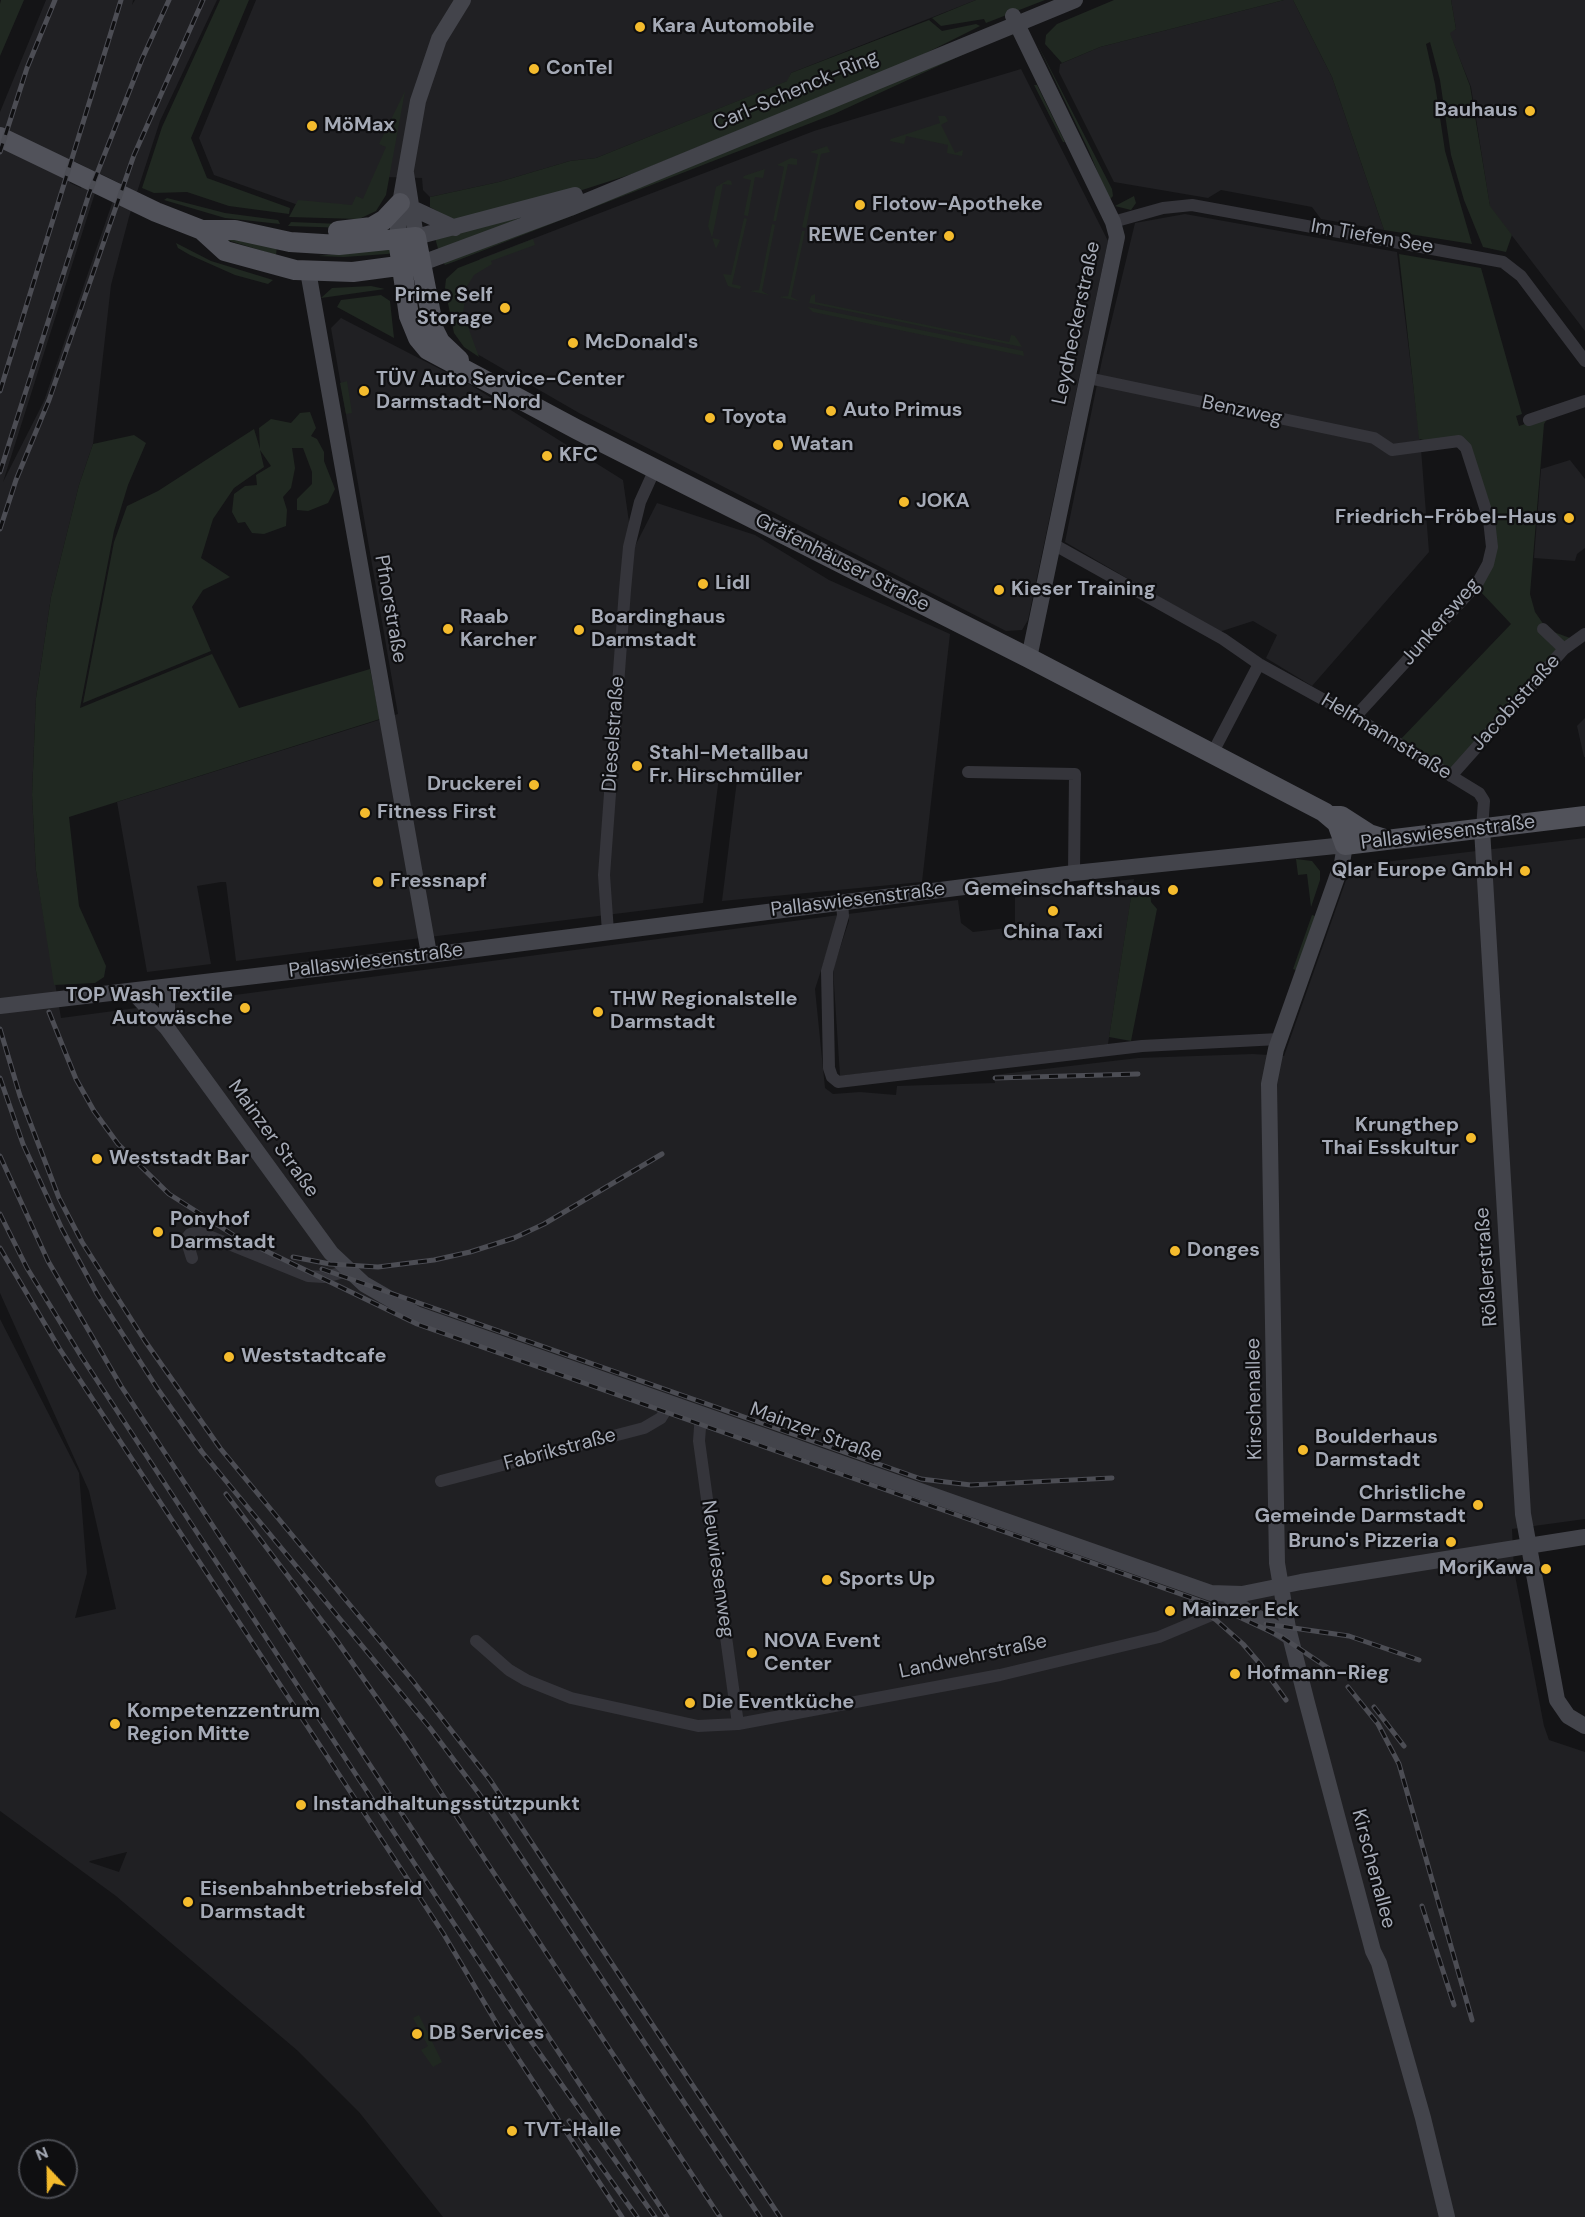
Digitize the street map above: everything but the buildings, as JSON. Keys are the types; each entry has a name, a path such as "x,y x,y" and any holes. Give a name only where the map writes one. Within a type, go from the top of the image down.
{"main road":[{"path":"0,137 156,212 202,230 225,251 270,265 308,271 353,272 422,262"},
{"path":"235,230 250,224 309,231 362,230 381,222 406,205"},
{"path":"202,230 235,230 307,243 339,245 407,238"},
{"name":"Gräfenhäuser Straße","path":"407,238 422,262 434,330 446,348 472,371"},
{"name":"Gräfenhäuser Straße","path":"407,238 402,266 407,305 412,325 422,344 435,354 472,371 560,421 1029,658 1331,816 1341,816 1369,834 1390,841"},
{"path":"307,243 308,271"},
{"path":"353,272 393,284 403,294 407,305"},
{"path":"1331,816 1340,828 1345,846"},
{"name":"Pallaswiesenstraße","path":"1345,846 1585,816"}],"street":[{"path":"407,238 406,173 413,123 427,72 444,31 463,0"},
{"name":"Carl-Schenck-Ring","path":"1015,20 1052,0"},
{"name":"Carl-Schenck-Ring","path":"422,262 668,168 941,53 968,35 1075,0"},
{"name":"Leydheckerstraße","path":"1015,20 1113,222 1117,237 1029,658"},
{"name":"Carl-Schenck-Ring","path":"407,238 455,228 668,168"},
{"path":"406,205 455,228"},
{"name":"Im Tiefen See","path":"1113,222 1163,208 1192,205 1498,260 1511,266 1521,276 1585,361"},
{"name":"Pfnorstraße","path":"308,271 429,954"},
{"name":"Benzweg","path":"1088,378 1374,438 1392,450"},
{"path":"1529,420 1585,401"},
{"name":"Junkersweg","path":"1355,717 1477,584 1488,564 1492,547 1489,520 1466,448 1459,441 1392,450"},
{"name":"Dieselstraße","path":"608,932 604,874 627,568 640,502 655,469"},
{"name":"Helfmannstraße","path":"1053,544 1355,717 1451,776 1483,798 1482,829"},
{"path":"1543,629 1564,649"},
{"name":"Jacobistraße","path":"1451,776 1564,649 1585,634"},
{"path":"1212,754 1259,664"},
{"path":"968,772 1075,774 1074,873"},
{"name":"Rößlerstraße","path":"1482,829 1520,1470 1527,1546 1557,1700 1568,1716 1585,1726"},
{"name":"Pallaswiesenstraße","path":"132,991 1074,873 1345,846"},
{"name":"Kirschenallee","path":"1345,846 1342,863 1279,1040 1268,1094 1277,1472 1276,1541 1280,1586 1290,1637 1430,2177 1441,2194 1447,2217"},
{"path":"842,902 843,916 827,971 830,1068 832,1077 838,1082 1142,1046 1279,1040"},
{"path":"167,1028 167,999 175,986"},
{"path":"0,1006 132,991"},
{"name":"Mainzer Straße","path":"132,991 167,1028 308,1224 350,1271 383,1298 416,1314 1172,1582 1197,1590 1228,1595 1280,1586"},
{"path":"192,1258 186,1241 190,1234 203,1233 308,1276 324,1277 350,1271"},
{"name":"Fabrikstraße","path":"441,1481 644,1428 661,1418 670,1403"},
{"name":"Neuwiesenweg","path":"701,1414 699,1441 738,1724"},
{"path":"1280,1586 1585,1537"},
{"path":"1228,1595 1244,1609 1290,1637"},
{"name":"Landwehrstraße","path":"476,1641 509,1670 525,1680 571,1698 698,1726 738,1724 1000,1675 1159,1637 1214,1614 1228,1595"}],"shaded area":[{"path":"1,0 24,0 0,56 0,4"},
{"path":"46,0 133,0 132,5 135,0 217,0 160,121 129,217 111,285 93,444 79,485 51,597 36,698 32,795 36,871 61,1018 839,915 815,989 825,1088 833,1094 860,1092 896,1095 897,1086 995,1083 994,1075 1138,1058 1253,1054 1284,1056 1351,866 1585,838 1585,1519 1512,1529 1514,1570 1544,1726 1549,1740 1585,1752 1585,2217 443,2217 359,2112 298,2051 116,1896 0,1811 0,1319 79,1473 87,1573 75,1618 116,1609 89,1491 0,1293 0,112","holes":["76,162 87,168 81,188 70,183","101,174 119,183 44,401 3,482","127,1852 119,1872 90,1861"]},
{"path":"220,0 249,0 191,138 207,178 290,208 289,214 229,206 187,192 154,193 142,188 162,127"},
{"path":"256,0 976,0 791,73 788,81 596,158 570,161 499,182 430,197 423,190 422,178 384,177 366,209 301,206 214,175 199,138"},
{"path":"976,0 1045,0 986,23 984,19 941,26 932,18"},
{"path":"1114,0 1284,0 1100,47 1062,63 1045,44 1046,35 1057,24"},
{"path":"1284,0 1293,0 1332,77 1384,230 1321,219 1312,207 1221,190 1208,198 1114,182 1059,72 1060,64 1100,47"},
{"path":"1293,0 1451,0 1456,29 1450,33 1470,86 1490,206 1512,235 1506,252 1483,247 1464,200 1451,155 1440,80 1430,42 1426,44 1435,84 1445,151 1472,244 1384,230 1332,77"},
{"name":"Bauhaus","path":"1451,0 1585,0 1585,331 1490,207 1471,87 1449,32 1456,29"},
{"path":"929,20 942,31 976,24 980,26 912,60 632,174 576,192 456,222 430,207 430,197 499,182 570,161 596,158 787,81 791,73"},
{"path":"1037,43 1112,189 1113,196 1109,200 1089,151"},
{"path":"986,44 834,114 456,261 445,265 443,262"},
{"path":"1021,69 1108,241 1028,620 1022,630 1006,631 579,413 472,351 454,310 480,259 814,131"},
{"path":"1034,85 1037,85 1065,142 1063,142"},
{"path":"405,91 386,195 376,211 359,219 289,217 298,200 352,205 356,196 363,199 386,147 379,144"},
{"path":"938,116 945,116 948,121 941,125 955,153 963,150 962,156 947,153 948,145 906,136 904,144 890,141 940,123"},
{"path":"827,146 830,152 821,154 806,228 802,227 818,154 810,152"},
{"path":"791,158 797,159 797,165 788,164 776,221 773,221 784,167 777,165"},
{"path":"765,169 763,178 755,177 748,216 744,215 751,180 743,178"},
{"path":"728,180 732,185 723,184 712,238 708,226 716,187"},
{"path":"1134,196 1136,203 1131,210 1115,206"},
{"path":"167,198 225,213 278,220 280,224 225,218 164,200"},
{"path":"545,208 439,252 435,238"},
{"path":"1185,214 1397,252 1421,449 1429,552 1312,686 1266,658 1277,635 1253,621 1219,632 1065,542 1102,360 1135,223"},
{"path":"744,218 747,219 732,284 741,286 740,289 728,286 723,274 731,275"},
{"path":"291,222 342,224 347,228 288,226"},
{"path":"772,224 775,225 762,291 769,295 750,291 759,290"},
{"path":"802,231 805,231 791,297 799,301 779,297 788,296"},
{"path":"225,235 277,245 276,255 227,240"},
{"path":"712,238 720,240 716,249"},
{"path":"533,239 535,245 491,261 492,264 474,275 467,286 463,313 479,357 464,347 454,333 445,288 446,279 458,268"},
{"path":"176,243 211,261 273,280 268,284 235,275 190,255 178,248"},
{"path":"390,248 392,253 387,254 318,256"},
{"path":"1399,254 1481,268 1522,414 1516,416 1519,426 1549,416 1544,424 1530,594 1535,612 1544,625 1551,631 1570,638 1452,770 1400,740 1511,624 1479,590 1493,562 1471,450 1419,439"},
{"path":"371,286 385,289 321,298 332,288"},
{"path":"815,294 815,302 1009,342 1011,335 1015,336 1022,347 809,303 811,296"},
{"path":"381,295 390,301 394,338 337,307 341,300"},
{"path":"808,307 1023,351 1024,356 813,312"},
{"path":"341,318 469,384 623,480 633,550 657,503 755,535 829,580 950,634 922,882 722,901 737,780 719,777 703,903 236,961 226,882 221,882 197,886 211,964 147,972 117,802 398,714 331,328"},
{"path":"347,381 352,413 346,414 340,383"},
{"path":"310,412 316,428 311,436 317,439 324,452 324,461 335,489 328,503 308,511 297,510 297,499 312,484 312,472 303,448 292,448 295,468 291,488 283,497 287,510 286,526 264,534 252,533 245,522 238,523 232,512 234,494 245,486 257,485 256,475 271,466 260,450 264,467 234,488 213,519 201,558 230,577 203,590 192,607 211,651 83,703 114,542 127,506 158,491 254,429 260,449 259,428 271,419 291,423 300,413"},
{"path":"134,435 146,443 128,485 114,531 80,708 212,654 239,708 370,669 380,719 69,817 79,906 106,966 104,977 95,983 54,985 36,871 32,795 36,698 51,597 79,485 93,444"},
{"path":"1570,460 1585,479 1585,548 1577,554 1575,561 1534,558 1541,469"},
{"path":"1585,718 1585,757 1584,757 1577,726"},
{"path":"1296,859 1312,861 1320,871 1320,880 1311,907 1307,874 1298,875"},
{"path":"1134,879 1108,1044 840,1076 833,969 849,921 848,914 958,900 961,923 973,932 1015,927 1015,893"},
{"path":"1149,882 1151,902 1157,909 1131,1041 1109,1037 1133,884"},
{"path":"1312,915 1315,916 1299,971 1293,969"},
{"path":"419,2015 442,2062 433,2067 421,2050 428,2046 413,2018"}],"railway":[{"path":"0,152 27,68 55,0"},
{"path":"0,391 121,0"},
{"path":"0,472 89,194 142,59 169,0"},
{"path":"0,529 16,480 49,400 134,155 203,0"},
{"path":"49,1012 76,1079 94,1111 118,1144 169,1194 235,1236 417,1324 1220,1608 1282,1637 1331,1670"},
{"path":"0,1029 20,1096 59,1198 82,1242 145,1341 220,1448 412,1680 490,1780 780,2217"},
{"path":"995,1078 1138,1074"},
{"path":"0,1078 23,1144 62,1229 97,1294 157,1388 202,1452 430,1728 480,1795 760,2217"},
{"path":"293,1257 330,1264 378,1267 434,1260 470,1252 514,1238 544,1224 662,1154"},
{"path":"0,1156 48,1261 121,1386 667,2217"},
{"path":"0,1214 27,1268 81,1356 531,2041 655,2217"},
{"path":"0,1248 59,1348 443,1933 510,2046 622,2217"},
{"path":"322,1269 921,1479 971,1485 1112,1478"},
{"path":"226,1494 337,1641 407,1741 720,2217"},
{"path":"1190,1603 1216,1620 1243,1644 1286,1700"},
{"path":"1266,1624 1349,1636 1419,1660"},
{"path":"1348,1687 1378,1724 1399,1764 1472,2020"},
{"path":"1374,1707 1404,1746"},
{"path":"1422,1906 1454,2005"},
{"path":"569,2121 637,2217"}],"place":[{"name":"Kara Automobile","path":"640,27"},
{"name":"ConTel","path":"534,69"},
{"name":"Bauhaus","path":"1530,111"},
{"name":"MöMax","path":"312,126"},
{"name":"Flotow-Apotheke","path":"860,205"},
{"name":"REWE Center","path":"949,236"},
{"name":"Prime Self Storage","path":"505,308"},
{"name":"McDonald's","path":"573,343"},
{"name":"TÜV Auto Service-Center Darmstadt-Nord","path":"364,391"},
{"name":"Auto Primus","path":"831,411"},
{"name":"Toyota","path":"710,418"},
{"name":"Watan","path":"778,445"},
{"name":"KFC","path":"547,456"},
{"name":"JOKA","path":"904,502"},
{"name":"Friedrich-Fröbel-Haus","path":"1569,518"},
{"name":"Lidl","path":"703,584"},
{"name":"Kieser Training","path":"999,590"},
{"name":"Raab Karcher","path":"448,629"},
{"name":"Boardinghaus Darmstadt","path":"579,630"},
{"name":"Stahl-Metallbau Fr. Hirschmüller","path":"637,766"},
{"name":"Druckerei","path":"534,785"},
{"name":"Fitness First","path":"365,813"},
{"name":"Qlar Europe GmbH","path":"1525,871"},
{"name":"Fressnapf","path":"378,882"},
{"name":"Gemeinschaftshaus","path":"1173,890"},
{"name":"China Taxi","path":"1053,911"},
{"name":"TOP Wash Textile Autowäsche","path":"245,1008"},
{"name":"THW Regionalstelle Darmstadt","path":"598,1012"},
{"name":"Krungthep Thai Esskultur","path":"1471,1138"},
{"name":"Weststadt Bar","path":"97,1159"},
{"name":"Ponyhof Darmstadt","path":"158,1232"},
{"name":"Donges","path":"1175,1251"},
{"name":"Weststadtcafe","path":"229,1357"},
{"name":"Boulderhaus Darmstadt","path":"1303,1450"},
{"name":"Christliche Gemeinde Darmstadt","path":"1478,1505"},
{"name":"Bruno's Pizzeria","path":"1451,1542"},
{"name":"MorjKawa","path":"1546,1569"},
{"name":"Sports Up","path":"827,1580"},
{"name":"Mainzer Eck","path":"1170,1611"},
{"name":"NOVA Event Center","path":"752,1653"},
{"name":"Hofmann-Rieg","path":"1235,1674"},
{"name":"Die Eventküche","path":"690,1703"},
{"name":"Kompetenzzentrum Region Mitte","path":"115,1724"},
{"name":"Instandhaltungsstützpunkt","path":"301,1805"},
{"name":"Eisenbahnbetriebsfeld Darmstadt","path":"188,1902"},
{"name":"DB Services","path":"417,2034"},
{"name":"TVT-Halle","path":"512,2131"}]}
